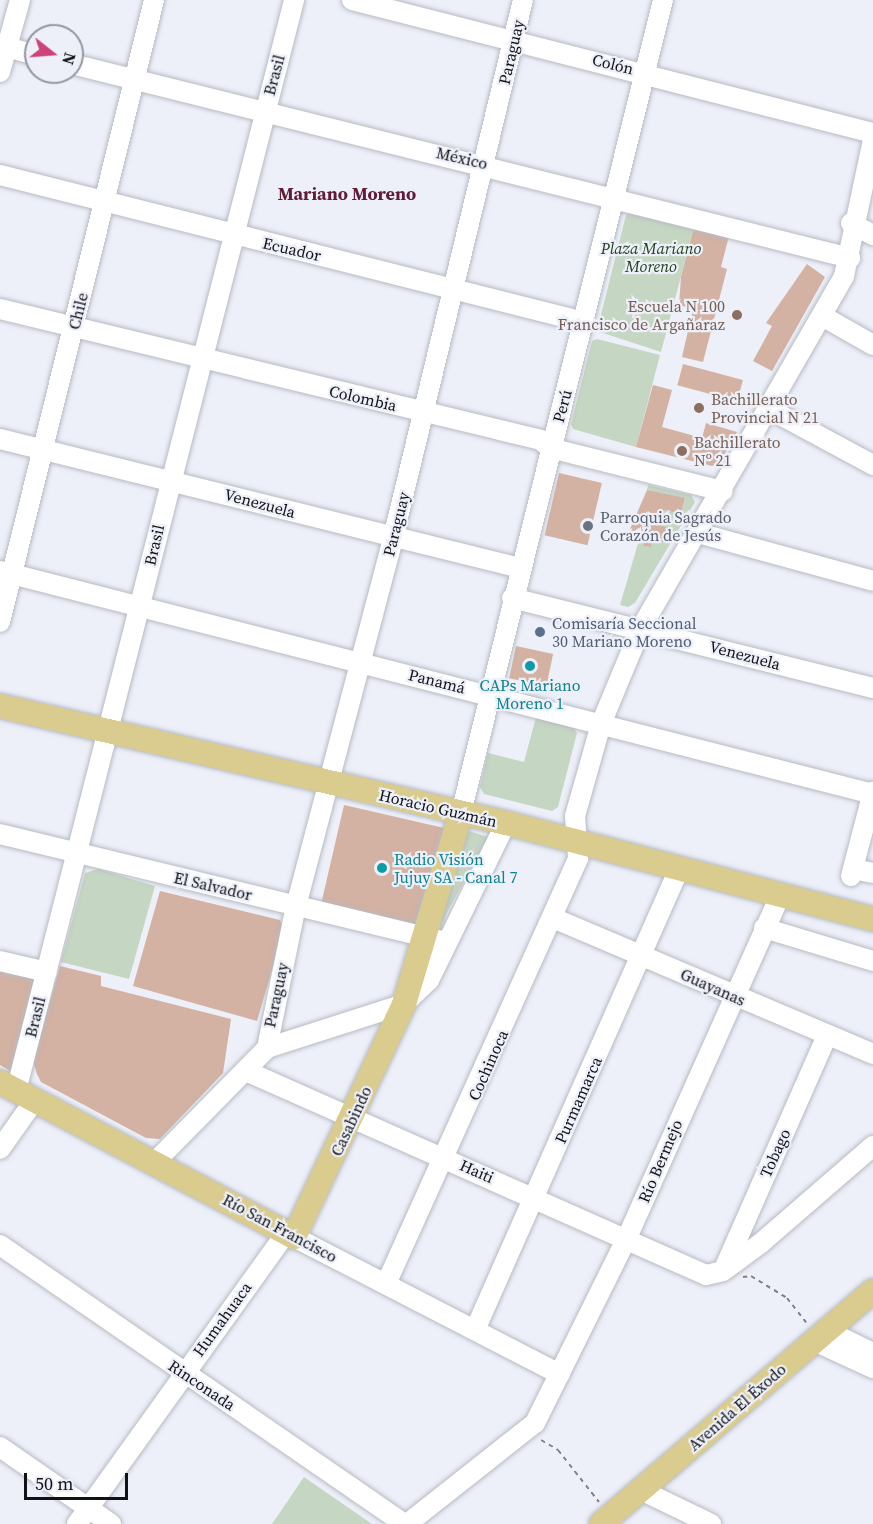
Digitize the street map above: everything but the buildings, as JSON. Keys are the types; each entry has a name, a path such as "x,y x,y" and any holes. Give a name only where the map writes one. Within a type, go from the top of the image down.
{"main road":[{"name":"Horacio Guzmán","path":"0,706 328,784 506,823 873,919"},
{"name":"Casabindo","path":"290,1235 354,1118 404,1004 436,940 461,813"},
{"name":"Río San Francisco","path":"17,1091 156,1162 290,1235"},
{"name":"Avenida El Éxodo","path":"606,1520 873,1291"}],"street":[{"path":"0,72 3,46 20,0"},
{"name":"Chile","path":"0,622 6,572 44,450 154,0"},
{"name":"Brasil","path":"17,1091 294,0"},
{"name":"Colón","path":"352,0 513,38 873,133"},
{"name":"Paraguay","path":"267,1048 296,906 393,538 523,0"},
{"name":"Perú","path":"461,813 512,598 584,322 663,0"},
{"path":"3,46 24,52"},
{"name":"México","path":"84,67 264,112 485,163 850,258"},
{"path":"850,258 851,223 873,140"},
{"name":"Ecuador","path":"0,175 234,235 453,286 584,322"},
{"path":"851,223 873,235"},
{"name":"Cochinoca","path":"386,1284 447,1158 578,858 579,841 575,816 601,724 641,628 824,317 850,258"},
{"name":"Colombia","path":"0,309 202,361 541,440 550,448 723,491"},
{"path":"824,317 873,345"},
{"path":"771,410 873,465"},
{"name":"Venezuela","path":"0,439 520,568"},
{"path":"698,533 873,581"},
{"name":"Panamá","path":"6,572 873,793"},
{"name":"Venezuela","path":"512,598 641,628 873,688"},
{"path":"873,793 852,872 873,873"},
{"name":"Casabindo","path":"436,940 506,823"},
{"name":"El Salvador","path":"0,834 436,940"},
{"name":"Purmamarca","path":"475,1330 536,1197 679,869"},
{"name":"Río Bermejo","path":"531,1428 626,1240 732,995 780,895"},
{"name":"Guayanas","path":"553,918 873,1054"},
{"path":"764,928 873,961"},
{"path":"0,961 47,972"},
{"path":"156,1162 267,1048 404,1004"},
{"name":"Tobago","path":"719,1272 826,1035"},
{"name":"Haiti","path":"246,1071 536,1197 626,1240 719,1272"},
{"path":"0,1149 17,1091"},
{"path":"719,1272 873,1146"},
{"name":"Río San Francisco","path":"290,1235 560,1374"},
{"name":"Humahuaca","path":"77,1524 183,1373 290,1235"},
{"name":"Rinconada","path":"0,1245 183,1373 406,1524"},
{"path":"819,1336 873,1353"},
{"path":"819,1336 873,1368"},
{"path":"406,1524 531,1428"},
{"path":"0,1447 111,1524"},
{"path":"640,1490 711,1524"}],"path":[{"path":"719,1272 734,1278 751,1276 787,1298 819,1336"},
{"path":"531,1428 534,1443 544,1439 558,1450 606,1520"}],"green space":[{"name":"Plaza Mariano Moreno","path":"632,212 694,227 661,352 597,331 626,215"},
{"path":"597,339 660,355 636,447 573,429 571,424 592,341"},
{"path":"648,485 691,495 695,502 635,603 628,607 620,605 639,540 645,539 643,546 651,547 653,539 666,543 660,525 664,510 681,514 685,499 647,490"},
{"path":"536,717 573,727 577,733 558,807 552,811 484,794 480,787 488,753 524,762"},
{"path":"466,830 488,837 437,931"},
{"path":"98,869 155,886 129,979 61,962 85,873"},
{"path":"304,1477 372,1524 272,1524"}],"place":[{"name":"Escuela N 100 Francisco de Argañaraz","path":"737,315"},
{"name":"Bachillerato Provincial N 21","path":"699,408"},
{"name":"Bachillerato Nº 21","path":"682,451"},
{"name":"Parroquia Sagrado Corazón de Jesús","path":"588,526"},
{"name":"Comisaría Seccional 30 Mariano Moreno","path":"540,632"},
{"name":"CAPs Mariano Moreno 1","path":"530,666"},
{"name":"Radio Visión Jujuy SA - Canal 7","path":"382,868"}],"district":[{"name":"Mariano Moreno","path":"347,194"}]}
